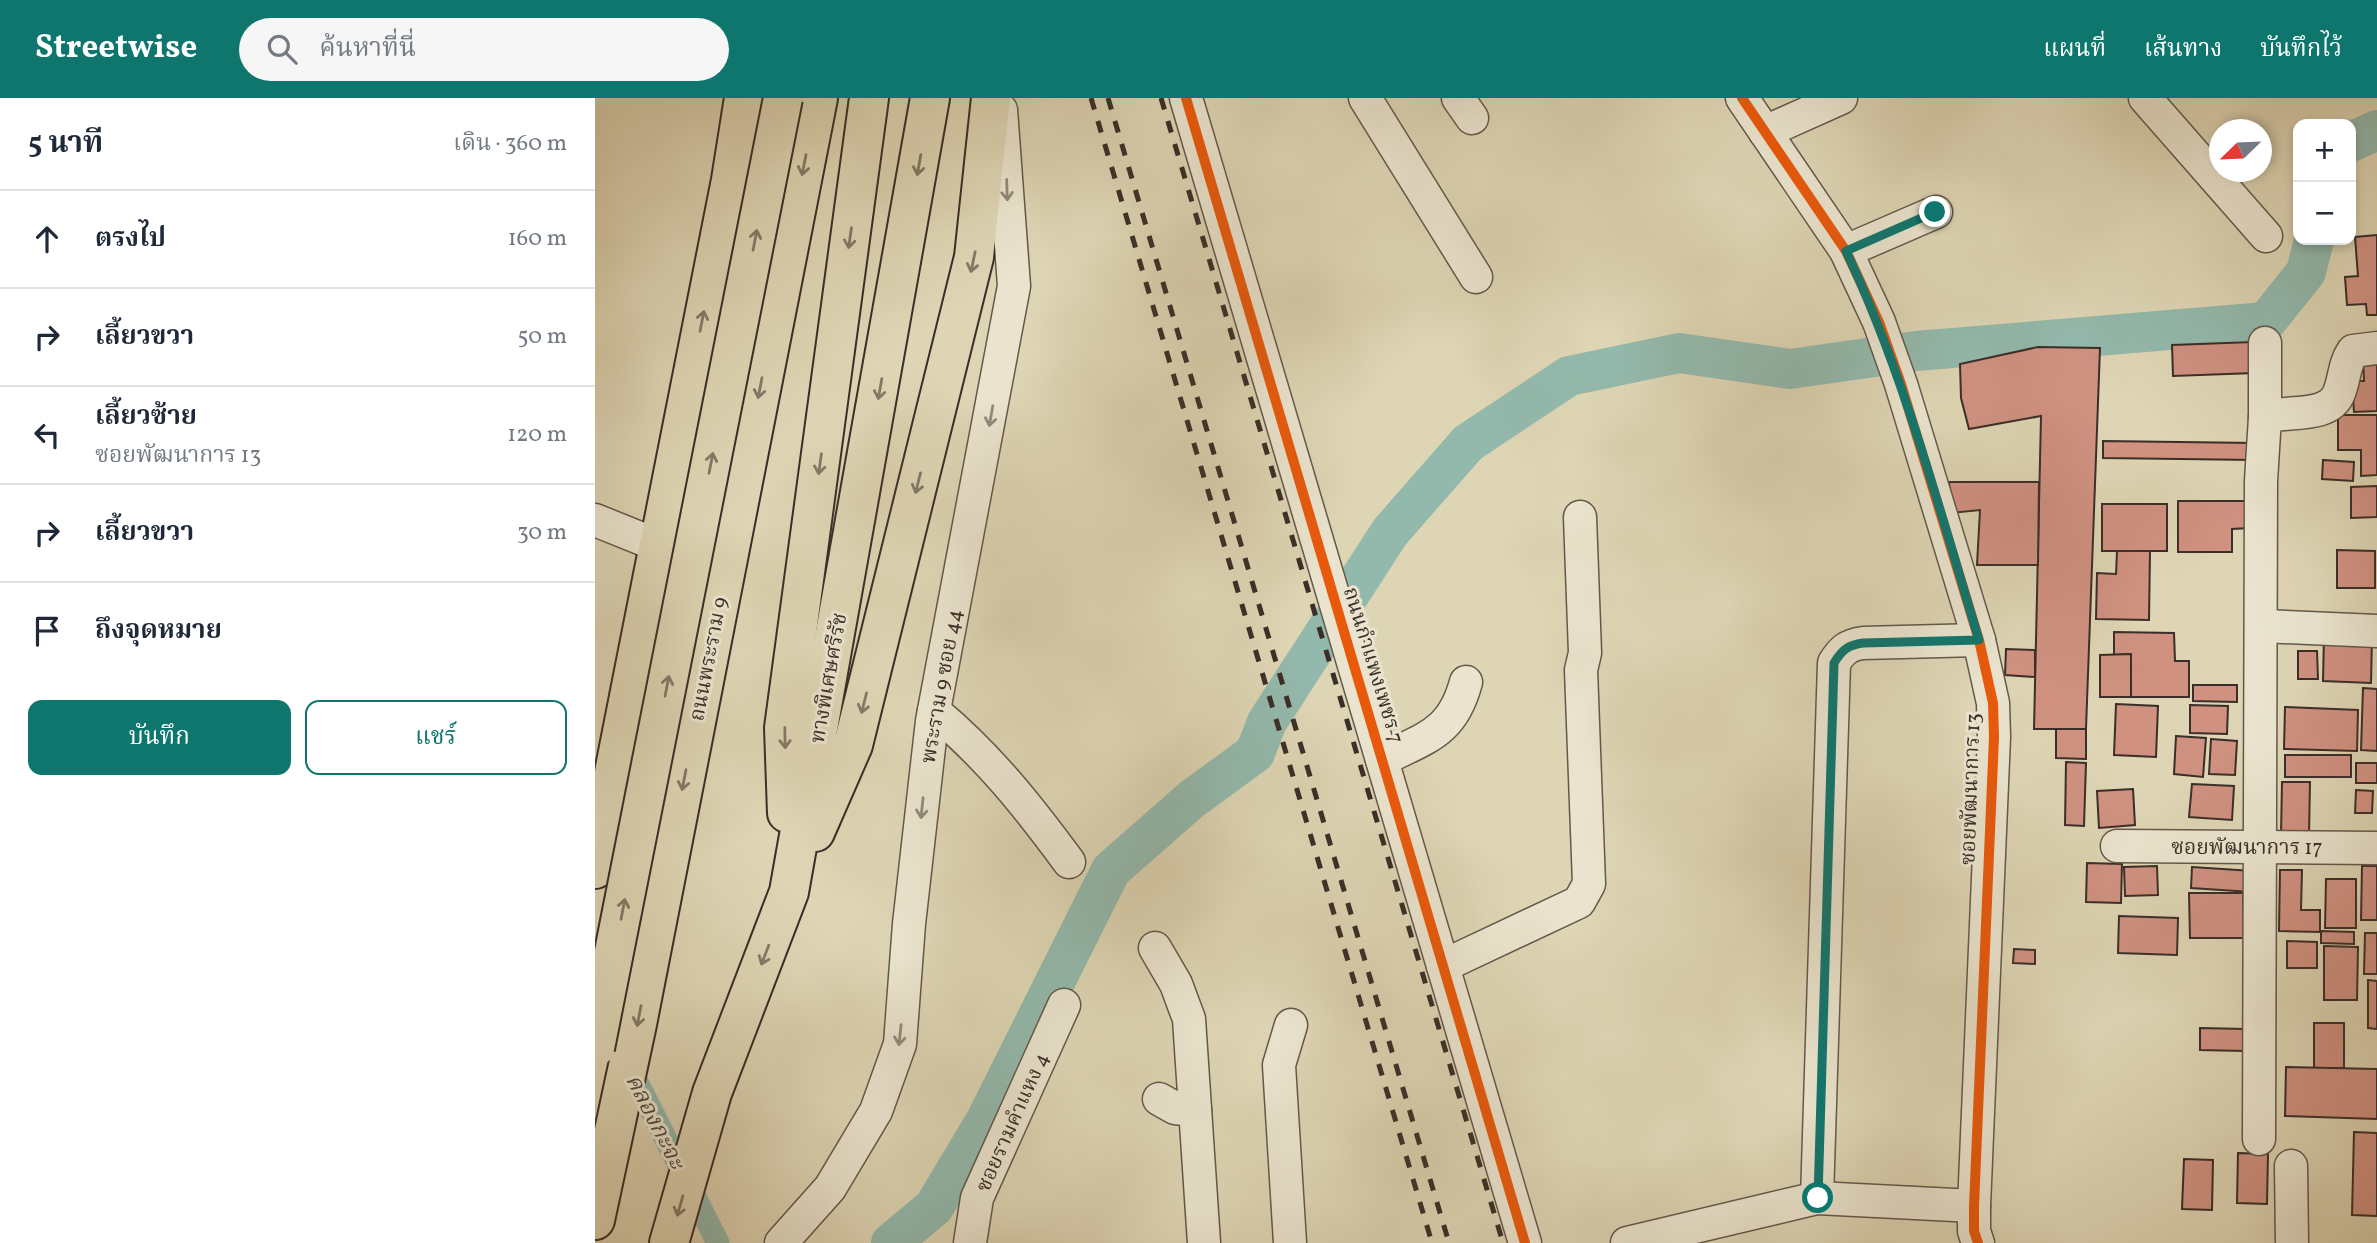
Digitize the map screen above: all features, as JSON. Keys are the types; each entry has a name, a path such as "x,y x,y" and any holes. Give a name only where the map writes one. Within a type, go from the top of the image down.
{"main road":[{"path":"595,869 731,180 744,98"},
{"path":"595,1048 783,98"},
{"name":"ถนนพระราม 9","path":"595,1220 652,949 818,98"},
{"path":"789,892 784,728 869,98"},
{"name":"ทางพิเศษศรีรัช","path":"669,1243 712,1093 789,892 930,98"},
{"path":"789,892 857,731 974,257 991,98"},
{"path":"649,586 719,603"}],"street":[{"name":"พระราม 9 ซอย 44","path":"781,1243 830,1188 876,1111 900,1044 909,924 934,710 1014,286 1000,98"},
{"name":"ถนนกำแพงเพชร 7","path":"1186,98 1525,1243"},
{"path":"1365,98 1476,277"},
{"name":"ซอยพัฒนาการ 13","path":"1742,98 1846,251 1890,350 1979,640 1993,703 1994,737 1974,1231 1978,1243"},
{"path":"1765,132 1841,98"},
{"path":"2145,98 2266,236"},
{"path":"1846,251 1935,212"},
{"path":"2259,1139 2261,481 2265,417 2265,343"},
{"path":"2265,417 2285,412 2323,410 2330,406 2340,392 2345,366 2353,351 2377,348"},
{"path":"1443,966 1579,902 1589,884 1580,517"},
{"path":"595,520 657,545"},
{"path":"2262,626 2377,631"},
{"path":"1818,1198 1834,663 1840,652 1850,645 1979,640"},
{"path":"1382,760 1440,729 1459,708 1467,682"},
{"path":"934,710 978,748 1026,803 1069,862"},
{"name":"ซอยพัฒนาการ 17","path":"2117,846 2377,848"},
{"path":"1155,948 1176,984 1189,1019 1204,1243"},
{"name":"ซอยรามคำแหง 4","path":"970,1243 977,1198 1064,1005"},
{"path":"1290,1243 1279,1065 1291,1025"},
{"path":"1159,1099 1175,1108 1195,1110"},
{"path":"2291,1166 2292,1243"},
{"path":"1627,1243 1818,1198 1975,1206"}],"building":[{"path":"2377,235 2377,315 2367,315 2366,304 2347,305 2345,277 2358,276 2356,237"},
{"path":"2253,342 2254,373 2173,376 2172,345"},
{"path":"2038,347 2100,348 2086,729 2034,729 2041,416 1969,429 1961,398 1960,364"},
{"path":"2377,354 2377,411 2354,412 2352,381 2364,381 2363,355"},
{"path":"2338,415 2377,415 2377,475 2361,476 2361,450 2338,450"},
{"path":"2103,441 2255,443 2255,460 2103,458"},
{"path":"2323,460 2354,462 2353,481 2322,479"},
{"path":"1949,482 2039,482 2038,565 1977,565 1980,510 1951,513"},
{"path":"2377,486 2377,517 2351,518 2351,487"},
{"path":"2178,501 2249,501 2250,528 2232,529 2232,552 2178,552"},
{"path":"2102,504 2167,504 2167,551 2102,551"},
{"path":"2337,550 2375,551 2375,588 2337,588"},
{"path":"2117,551 2150,551 2149,620 2096,619 2097,573 2116,574"},
{"path":"2114,632 2174,633 2175,661 2189,661 2189,697 2131,697 2131,654 2114,655"},
{"path":"2324,636 2372,637 2371,683 2323,681"},
{"path":"2006,649 2035,650 2035,677 2005,675"},
{"path":"2298,651 2317,651 2318,679 2298,679"},
{"path":"2131,654 2131,697 2100,697 2100,655"},
{"path":"2193,685 2237,685 2237,702 2193,701"},
{"path":"2363,688 2377,689 2377,751 2361,750"},
{"path":"2116,704 2158,706 2156,757 2114,755"},
{"path":"2190,705 2228,706 2227,734 2190,733"},
{"path":"2285,707 2358,710 2357,751 2284,749"},
{"path":"2056,729 2086,729 2086,759 2056,758"},
{"path":"2176,736 2206,738 2203,777 2174,774"},
{"path":"2211,739 2237,741 2235,775 2209,774"},
{"path":"2285,755 2351,755 2351,777 2285,777"},
{"path":"2066,762 2086,763 2084,826 2065,825"},
{"path":"2356,763 2377,763 2377,783 2356,783"},
{"path":"2282,782 2310,782 2309,836 2281,836"},
{"path":"2192,784 2234,786 2232,820 2189,817"},
{"path":"2133,789 2135,825 2099,828 2097,791"},
{"path":"2356,790 2373,791 2372,813 2355,813"},
{"path":"2087,863 2122,864 2121,903 2086,902"},
{"path":"2157,866 2158,895 2125,896 2124,867"},
{"path":"2362,866 2377,866 2377,920 2361,920"},
{"path":"2192,867 2252,871 2251,892 2191,888"},
{"path":"2280,870 2302,870 2301,910 2320,910 2320,932 2279,931"},
{"path":"2326,879 2356,879 2356,928 2325,928"},
{"path":"2189,893 2243,893 2244,938 2190,938"},
{"path":"2119,916 2178,918 2177,955 2118,953"},
{"path":"2321,931 2354,932 2354,944 2321,943"},
{"path":"2365,933 2377,933 2377,974 2364,974"},
{"path":"2287,941 2317,942 2317,968 2287,968"},
{"path":"2324,946 2358,947 2357,1000 2324,1000"},
{"path":"2014,949 2035,950 2035,964 2013,963"},
{"path":"2368,980 2377,981 2377,1029 2368,1028"},
{"path":"2314,1023 2344,1023 2344,1068 2314,1068"},
{"path":"2200,1028 2245,1029 2244,1051 2200,1050"},
{"path":"2286,1067 2377,1069 2377,1119 2285,1116"},
{"path":"2354,1132 2377,1133 2377,1216 2352,1215"},
{"path":"2238,1153 2268,1154 2267,1204 2237,1203"},
{"path":"2184,1159 2213,1160 2212,1210 2182,1209"}],"waterway":[{"path":"2356,140 2377,130"},
{"path":"891,1243 934,1207 986,1120 1111,870 1192,799 1255,753 1267,722 1390,532 1468,443 1569,376 1679,353 1790,369 1916,351 2266,322 2306,272 2313,245"},
{"name":"คลองกะจะ","path":"628,1064 718,1243"}],"railway":[{"path":"1091,98 1432,1243"},
{"path":"1108,98 1449,1243"},
{"path":"1161,98 1503,1243"}],"cycle path":[{"path":"1186,98 1525,1243"},
{"path":"1742,98 1846,251 1879,322 1901,384 1979,640 1993,703 1994,737 1974,1206 1974,1231 1978,1243"}],"route":[{"path":"1818,1198 1834,663 1840,652 1850,645 1979,640 1901,384 1879,322 1846,251 1935,212"}]}
